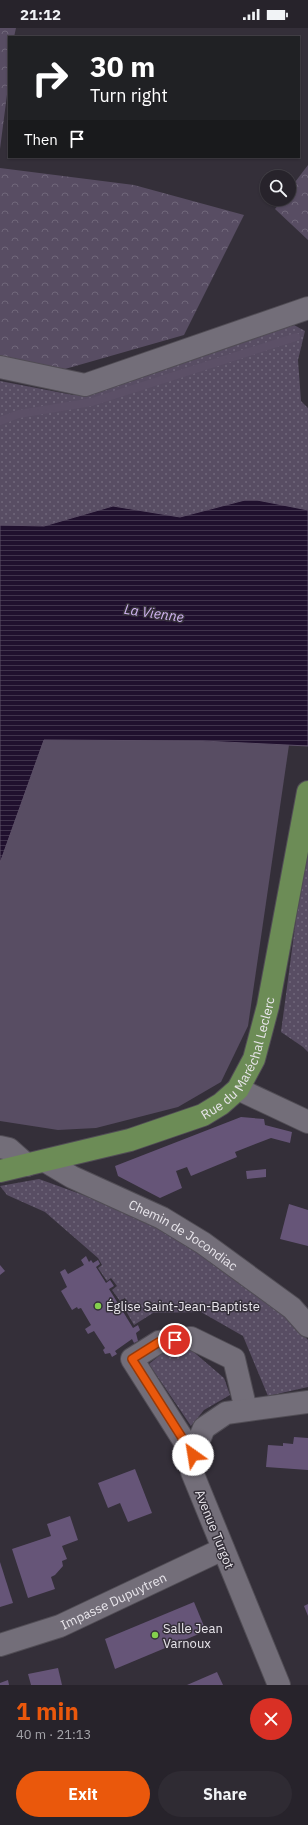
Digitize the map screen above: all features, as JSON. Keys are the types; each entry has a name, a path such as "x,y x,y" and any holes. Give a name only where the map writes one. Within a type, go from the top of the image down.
{"main road":[{"name":"Rue du Maréchal Leclerc","path":"0,1171 130,1140 203,1115 221,1104 238,1089 254,1059 268,1006 308,792"}],"street":[{"path":"0,367 85,384 308,308"},
{"path":"238,1089 308,1122"},
{"name":"Chemin de Jocondiac","path":"0,1147 9,1149 36,1163 72,1177 162,1218 203,1243 292,1308 308,1326"},
{"path":"193,1455 132,1359 159,1342 191,1338 234,1359 246,1410"},
{"name":"Avenue Turgot","path":"279,1685 192,1472 193,1455 204,1428 226,1413 308,1402"},
{"name":"Impasse Dupuytren","path":"0,1645 60,1626 223,1550"}],"green space":[{"path":"0,28 16,28 14,36 8,36 8,87 0,149"},
{"path":"308,165 308,240 275,209 277,206 296,206 296,181"},
{"path":"0,168 134,185 244,215 184,335 65,369 0,357"},
{"path":"294,325 305,331 298,360 301,401 308,408 308,510 257,500 245,500 180,517 113,506 44,526 0,525 0,381 73,395"},
{"path":"44,740 203,741 289,745 248,1026 221,1082 178,1107 96,1128 58,1130 0,1121 0,748"},
{"path":"308,851 308,1052 281,1032 298,904"},
{"path":"39,1179 130,1212 204,1252 281,1308 308,1340 308,1387 268,1396 243,1336 201,1312 153,1313 134,1325 126,1311 130,1308 125,1298 120,1301 112,1290 117,1286 111,1278 107,1281 98,1268 102,1265 98,1258 45,1212 7,1195 0,1186"},
{"path":"189,1348 224,1378 230,1395 204,1410 191,1426 149,1364 165,1351"}],"water":[{"name":"La Vienne","path":"245,500 257,500 308,510 308,746 203,741 44,740 0,863 0,525 44,526 113,506 180,517"}],"building":[{"path":"241,1117 264,1119 265,1125 292,1132 290,1143 271,1138 235,1152 237,1157 191,1176 187,1167 176,1171 182,1188 160,1198 118,1176 115,1166"},
{"path":"266,1169 266,1177 247,1179 246,1171"},
{"path":"289,1204 308,1210 308,1246 280,1239"},
{"name":"Église Saint-Jean-Baptiste","path":"86,1256 89,1262 91,1260 93,1263 98,1260 100,1264 96,1267 106,1283 110,1280 114,1286 109,1289 119,1305 124,1302 127,1307 122,1310 133,1328 138,1325 140,1330 136,1333 138,1341 134,1343 132,1339 115,1351 117,1354 112,1357 110,1353 105,1354 103,1350 105,1348 94,1331 88,1334 85,1329 91,1325 81,1308 78,1309 77,1307 72,1310 61,1291 67,1287 60,1272 65,1269 68,1274 84,1265 81,1260"},
{"path":"0,1265 5,1271 0,1275"},
{"path":"294,1437 308,1438 308,1470 266,1467 268,1445 283,1446 283,1443 293,1444"},
{"path":"135,1469 152,1513 128,1522 120,1503 108,1508 98,1483"},
{"path":"70,1516 78,1540 62,1546 67,1559 62,1561 63,1566 55,1575 51,1577 55,1589 28,1598 12,1549 51,1536 47,1524"},
{"path":"0,1562 13,1603 0,1607"},
{"name":"Salle Jean Varnoux","path":"194,1602 206,1631 115,1669 105,1639"},
{"path":"308,1604 308,1616 304,1606"},
{"path":"58,1668 62,1685 31,1685 28,1674"},
{"path":"217,1672 223,1685 187,1685"},
{"path":"8,1680 9,1685 0,1685 0,1683"}],"waterway":[{"path":"0,421 19,414 92,402 296,337"}],"place":[{"name":"Église Saint-Jean-Baptiste","path":"98,1306"},
{"name":"Salle Jean Varnoux","path":"155,1635"}],"route":[{"path":"175,1340 159,1342 132,1359 193,1455"}]}
